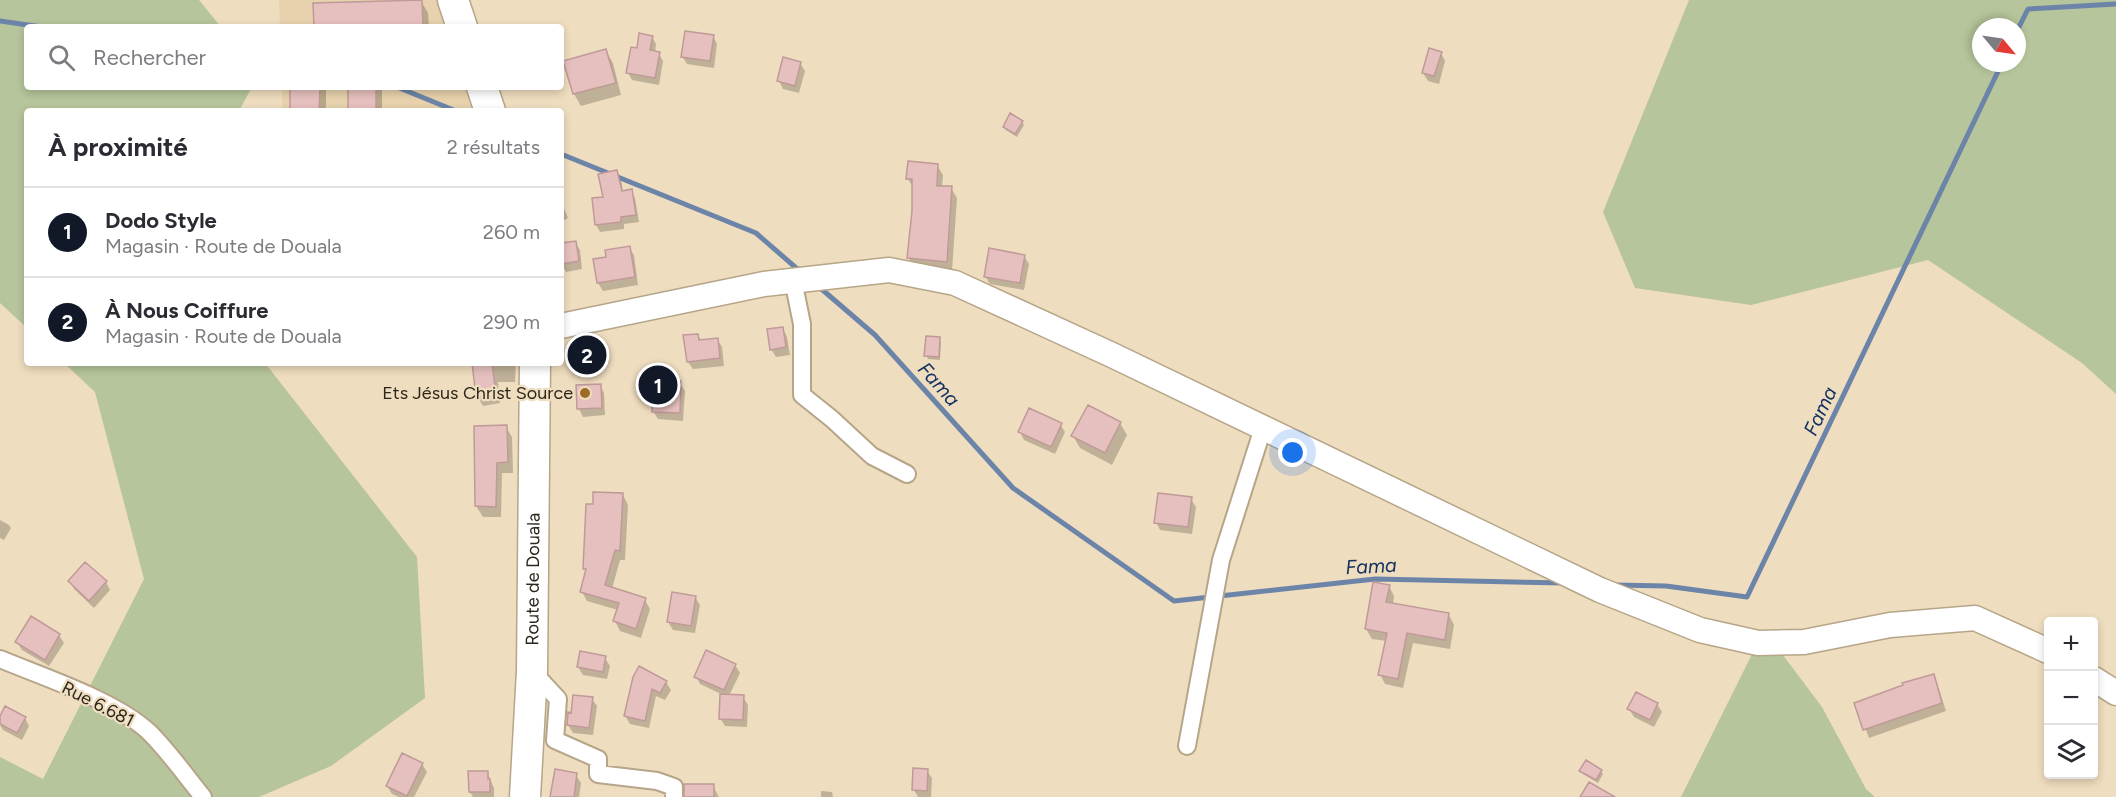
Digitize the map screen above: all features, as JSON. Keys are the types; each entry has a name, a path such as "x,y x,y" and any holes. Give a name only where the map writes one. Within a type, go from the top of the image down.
{"highway":[{"path":"453,0 461,24"},
{"path":"483,90 489,108"},
{"name":"Route de Douala","path":"525,797 532,671 535,366"}],"street":[{"path":"564,325 793,280 889,270 955,283 1600,590 1700,630 1758,643 1804,642 1890,625 1975,618 2044,649"},
{"path":"793,280 802,324 802,395 872,456 907,474"},
{"path":"1187,746 1221,560 1263,428"},
{"name":"Rue 6.681","path":"0,659 100,701 129,717 149,732 203,797"},
{"path":"532,671 558,699 555,740 598,759 598,774 657,781 675,787 674,797"},
{"path":"2098,682 2116,693"}],"shaded area":[{"path":"279,0 450,0 460,24 280,24"},
{"path":"282,90 485,90 489,108 282,108"}],"green space":[{"path":"0,0 199,0 219,24 24,24 24,90 250,90 241,108 24,108 24,325 0,303"},
{"path":"1689,0 2116,0 2116,394 2082,363 1928,260 1751,305 1635,288 1603,212"},
{"path":"67,366 267,366 417,557 425,698 331,766 259,797 0,797 0,757 43,779 144,579 95,392"},
{"path":"1764,630 1822,707 1866,789 1875,797 1681,797"}],"building":[{"path":"422,0 423,24 314,24 313,3"},
{"path":"685,31 714,35 710,61 681,57"},
{"path":"639,33 653,36 650,50 660,52 655,78 626,73 631,47 637,48"},
{"path":"1429,48 1442,52 1434,76 1422,73"},
{"path":"606,49 616,83 573,94 564,61"},
{"path":"783,57 801,62 795,86 777,81"},
{"path":"290,90 320,90 319,108 290,108"},
{"path":"348,90 376,90 376,108 348,108"},
{"path":"1010,113 1023,121 1015,134 1003,127"},
{"path":"908,161 938,164 937,186 952,186 947,262 907,258 912,211 912,179 906,179"},
{"path":"617,170 622,191 632,189 636,215 621,217 621,222 595,225 592,198 603,197 598,174"},
{"path":"576,241 579,261 564,264 564,243"},
{"path":"630,246 635,277 597,283 593,259 606,257 605,250"},
{"path":"989,248 1025,255 1020,283 984,277"},
{"path":"783,327 786,347 770,350 767,329"},
{"path":"698,334 699,340 718,338 720,358 687,362 683,335"},
{"path":"595,336 593,357 578,356 580,337"},
{"path":"926,336 940,337 939,357 924,356"},
{"path":"472,366 492,366 496,394 476,397"},
{"path":"653,380 681,381 680,413 652,412"},
{"path":"601,384 602,408 577,409 576,385"},
{"path":"1088,405 1121,422 1105,453 1071,436"},
{"path":"1029,408 1062,423 1051,447 1018,432"},
{"path":"507,425 508,462 497,463 496,507 475,506 474,426"},
{"path":"593,492 623,493 620,551 615,550 605,585 646,598 636,629 613,621 619,603 580,592 586,569 583,569 586,504 593,504"},
{"path":"1158,493 1192,497 1188,527 1154,523"},
{"path":"85,562 107,581 89,601 68,581"},
{"path":"1373,582 1390,585 1386,602 1449,613 1445,640 1407,633 1398,679 1378,675 1387,633 1365,629"},
{"path":"672,592 696,596 691,626 667,622"},
{"path":"31,616 60,634 45,660 15,642"},
{"path":"706,650 736,664 724,690 694,677"},
{"path":"580,651 606,656 603,672 577,667"},
{"path":"639,666 667,681 660,693 652,689 645,721 624,716 633,677"},
{"path":"1934,674 1942,703 1863,730 1854,703 1903,685 1902,683"},
{"path":"1636,692 1658,703 1650,720 1627,709"},
{"path":"720,694 744,695 743,720 719,719"},
{"path":"573,695 593,697 589,728 567,725"},
{"path":"5,706 26,717 17,733 0,724 0,716"},
{"path":"402,753 423,763 407,796 386,786"},
{"path":"1586,760 1602,770 1596,780 1579,771"},
{"path":"913,768 928,769 927,791 912,790"},
{"path":"555,769 577,773 574,797 550,797"},
{"path":"468,771 488,771 490,792 469,792"},
{"path":"1589,782 1615,797 1580,797"},
{"path":"684,784 714,784 714,797 684,797"}],"waterway":[{"name":"Fama","path":"2024,18 2028,9 2116,4"},
{"name":"Fama","path":"0,21 24,24"},
{"name":"Fama","path":"1614,585 1666,586 1747,597 1998,72"},
{"name":"Fama","path":"404,90 449,108"},
{"name":"Fama","path":"564,155 756,233 802,273"},
{"name":"Fama","path":"818,286 875,335 1013,488 1174,601 1375,579 1565,583"}],"place":[{"name":"À Nous Coiffure","path":"587,355"},
{"name":"Dodo Style","path":"658,385"},
{"name":"Ets Jésus Christ Source","path":"585,393"}]}
